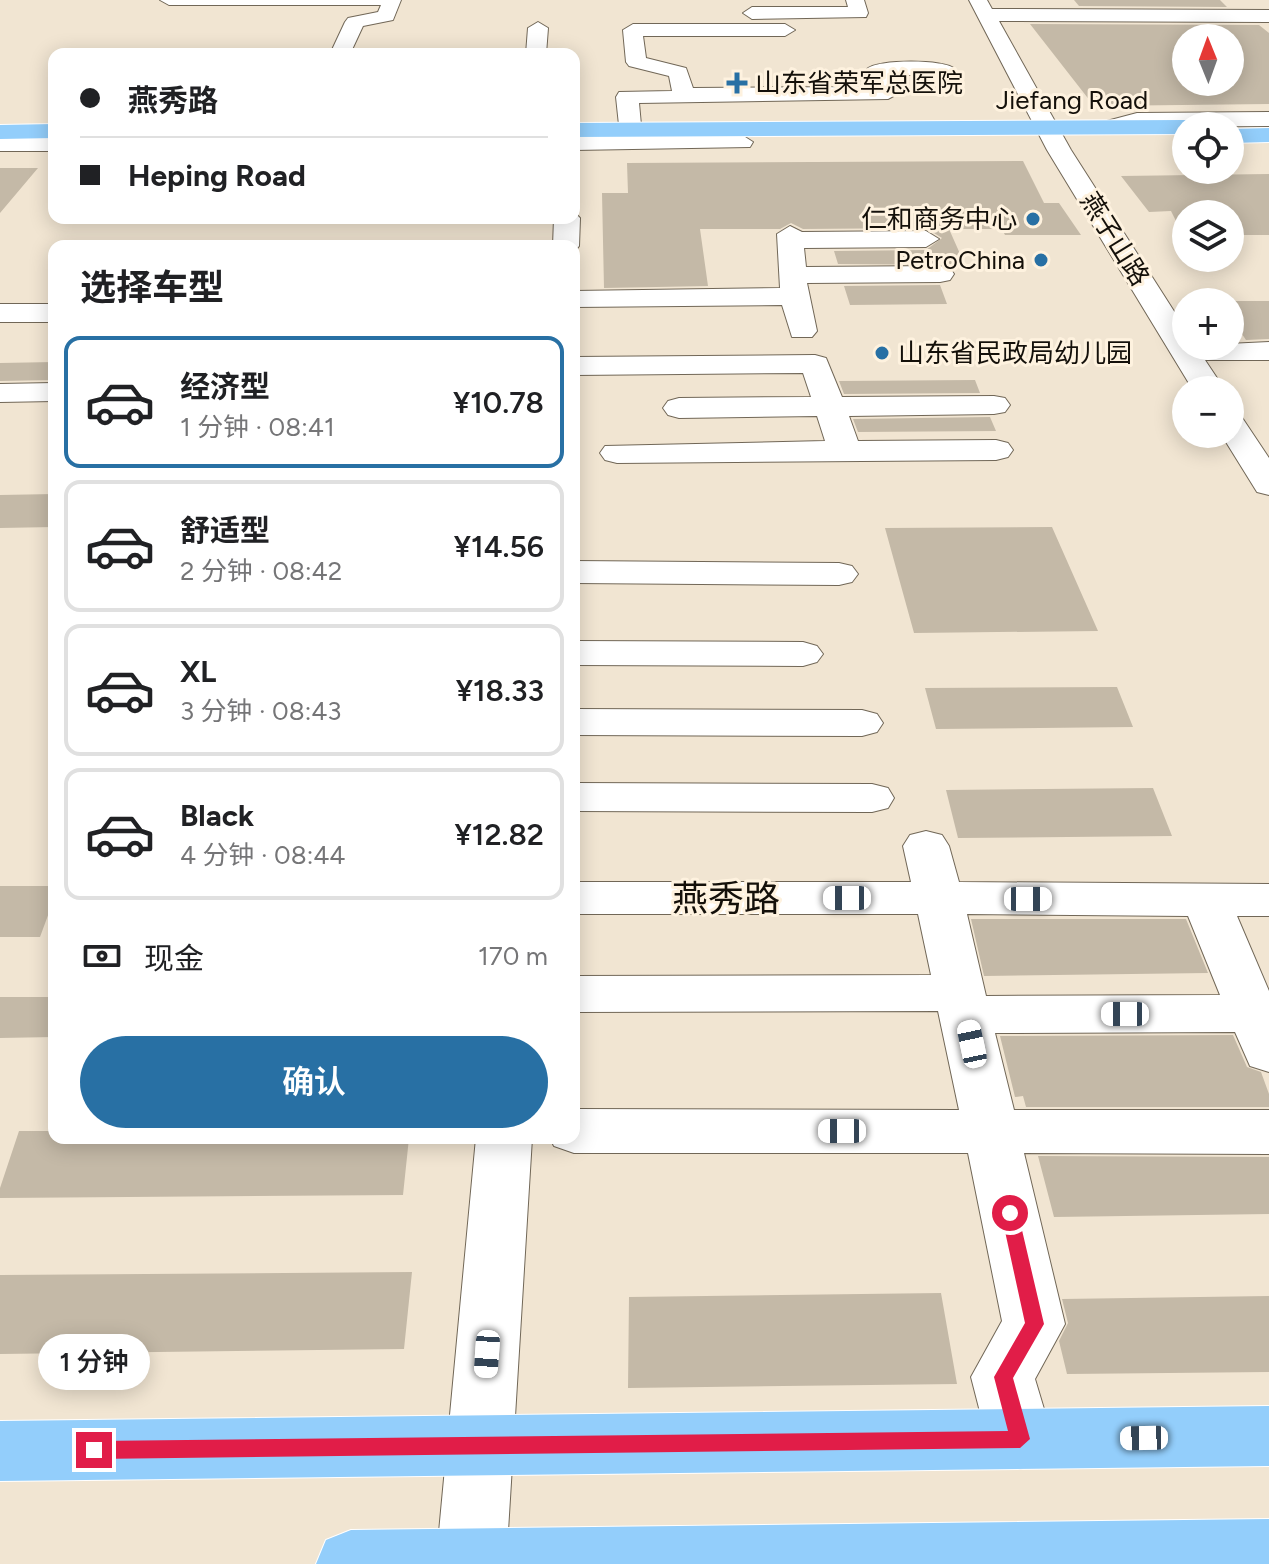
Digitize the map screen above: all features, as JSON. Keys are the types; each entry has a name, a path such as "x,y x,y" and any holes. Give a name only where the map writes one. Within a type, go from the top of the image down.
{"main road":[{"path":"1244,127 1269,127"},
{"name":"Jiefang Road","path":"580,128 753,133 1053,133 1172,128"},
{"path":"0,130 48,129"},
{"name":"Jiefang Road","path":"1115,132 1172,135"},
{"path":"1244,136 1269,135"},
{"path":"0,1451 1269,1436"},
{"path":"351,1564 1269,1553"}],"street":[{"path":"177,0 416,0"},
{"path":"343,48 355,22 386,16 392,0"},
{"path":"627,12 859,13 855,0"},
{"path":"630,125 627,97 684,97 679,72 636,62 633,30 780,14 862,30"},
{"path":"987,16 1131,15 1266,23"},
{"path":"1131,15 1149,33"},
{"path":"987,16 1149,33 1266,23"},
{"name":"燕子山路","path":"987,16 1053,133 1172,320"},
{"path":"536,48 538,28"},
{"path":"683,94 888,93 874,62 945,69"},
{"path":"1115,132 1137,120 1269,119"},
{"path":"580,128 630,125 753,133"},
{"path":"1115,132 1151,143 1172,143"},
{"path":"580,140 753,133"},
{"path":"0,142 48,141"},
{"path":"1244,143 1269,143"},
{"path":"802,331 790,237 926,239"},
{"path":"580,299 940,274"},
{"path":"0,313 48,313"},
{"path":"0,340 48,339"},
{"path":"1244,351 1269,352"},
{"path":"580,366 815,364 845,451"},
{"path":"0,393 48,392"},
{"path":"679,408 994,405"},
{"path":"1244,428 1269,466"},
{"path":"1244,445 1269,485"},
{"path":"617,453 996,450"},
{"path":"580,572 839,574"},
{"path":"580,653 803,654"},
{"path":"580,722 862,723"},
{"path":"580,797 872,798"},
{"path":"926,846 1034,1324 1003,1377 1020,1439"},
{"name":"燕秀路","path":"580,898 1269,900"},
{"path":"580,994 963,1004 1263,1026 1206,900"},
{"path":"580,1131 1269,1132"},
{"path":"471,1563 504,1144"}],"building":[{"path":"1074,0 1220,0 1227,7 1079,6"},
{"path":"1030,24 1172,25 1172,96 1244,96 1244,25 1259,25 1269,33 1269,104 1094,106"},
{"path":"1023,161 1044,203 1059,203 1081,235 1005,235 1002,229 949,229 965,265 838,264 834,251 926,250 942,238 926,228 803,229 791,223 780,229 700,229 708,286 604,288 602,193 628,193 627,163"},
{"path":"0,168 38,168 0,213"},
{"path":"1244,174 1269,174 1269,235 1244,235 1244,200 1172,200 1172,213 1149,212 1121,176 1172,175 1172,184 1244,184"},
{"path":"940,285 947,304 850,305 844,286"},
{"path":"1244,301 1269,301 1269,339 1246,340"},
{"path":"48,362 48,380 0,381 0,363"},
{"path":"975,380 980,393 844,394 839,381"},
{"path":"990,417 996,431 858,432 853,419"},
{"path":"48,494 48,527 0,528 0,495"},
{"path":"1052,527 1098,631 914,633 885,528"},
{"path":"1117,687 1133,727 936,729 925,688"},
{"path":"1153,788 1172,836 958,838 946,790"},
{"path":"0,886 48,886 48,915 40,937 0,937"},
{"path":"971,919 1186,919 1208,973 984,976"},
{"path":"0,997 48,997 48,1037 0,1038"},
{"path":"1233,1035 1247,1067 1261,1072 1269,1094 1269,1107 1026,1107 1023,1096 1015,1097 1000,1036"},
{"path":"19,1131 48,1131 48,1144 408,1144 403,1195 0,1198 0,1188"},
{"path":"1038,1156 1269,1157 1269,1214 1054,1217"},
{"path":"412,1272 404,1349 0,1354 0,1275"},
{"path":"941,1293 957,1384 628,1388 629,1297"},
{"path":"1269,1296 1269,1372 1067,1374 1059,1341 1068,1323 1062,1299"}],"place":[{"name":"山东省荣军总医院","path":"737,83"},
{"name":"仁和商务中心","path":"1033,219"},
{"name":"PetroChina","path":"1041,260"},
{"name":"山东省民政局幼儿园","path":"882,353"}],"route":[{"path":"94,1450 1020,1439 1003,1377 1034,1324 1010,1213"}]}
